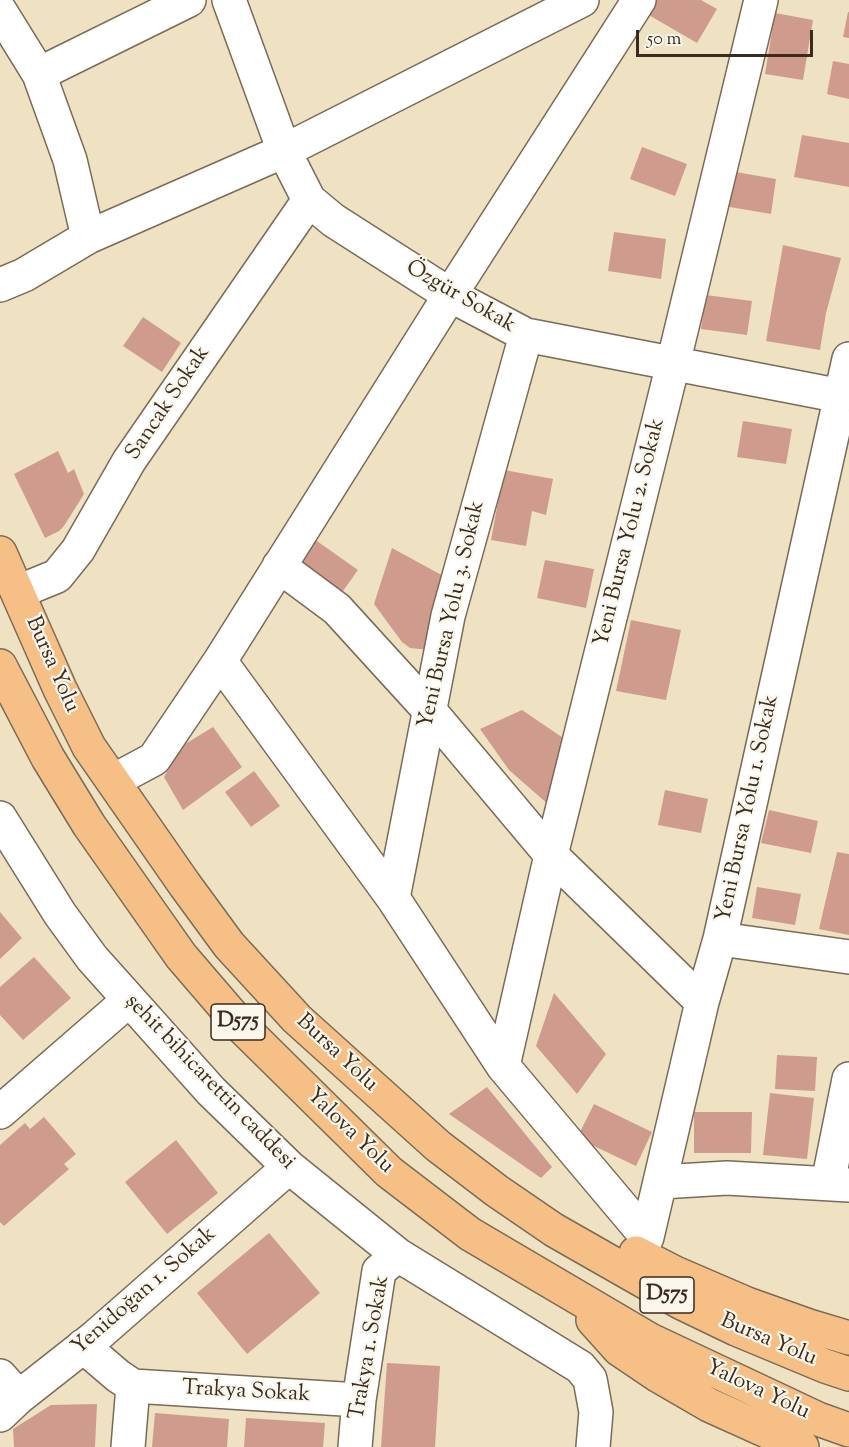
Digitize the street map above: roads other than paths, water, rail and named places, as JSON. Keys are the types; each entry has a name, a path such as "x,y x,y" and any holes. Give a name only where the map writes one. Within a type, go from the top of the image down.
{"highway":[{"name":"Bursa Yolu","path":"0,553 89,747 229,945 297,1019 438,1146 497,1191 554,1230 682,1303 747,1334 849,1374"},
{"name":"Yalova Yolu","path":"0,666 48,758 89,825 181,956 242,1027 389,1172 470,1234 650,1340 818,1419 849,1430"},
{"path":"497,1191 643,1246 675,1273 747,1304 849,1338"},
{"path":"570,1294 619,1349 659,1376 709,1405 802,1447"}],"street":[{"path":"39,74 189,0"},
{"name":"Özgür Sokak","path":"229,0 284,151 309,200 333,220 450,295 526,336 841,396"},
{"path":"0,285 24,274 88,237 284,151 582,0"},
{"path":"113,781 154,759 219,661 639,0"},
{"name":"Yeni Bursa Yolu 2. Sokak","path":"503,1066 551,855 761,0"},
{"path":"0,11 39,74 70,160 88,237"},
{"name":"Sancak Sokak","path":"18,592 57,576 78,550 129,460 309,200"},
{"name":"Yeni Bursa Yolu 3. Sokak","path":"393,898 448,616 526,336"},
{"name":"Yeni Bursa Yolu 1. Sokak","path":"643,1246 702,1002 720,939 849,359"},
{"path":"279,566 337,609 430,711 551,855 702,1002"},
{"path":"219,661 393,898 503,1066 643,1246"},
{"name":"şehit bihicarettin caddesi","path":"0,818 60,914 92,958 211,1091 289,1167 398,1255 580,1367 590,1379 596,1412 592,1447"},
{"path":"720,939 849,957"},
{"path":"0,1112 129,1000"},
{"path":"660,1182 727,1178 839,1184 849,1079"},
{"name":"Yenidoğan 1. Sokak","path":"6,1396 83,1346 289,1167"},
{"name":"Trakya 1. Sokak","path":"355,1447 359,1400 380,1271 398,1255"},
{"path":"83,1346 133,1386 128,1447"},
{"name":"Trakya Sokak","path":"133,1386 359,1400"}]}
